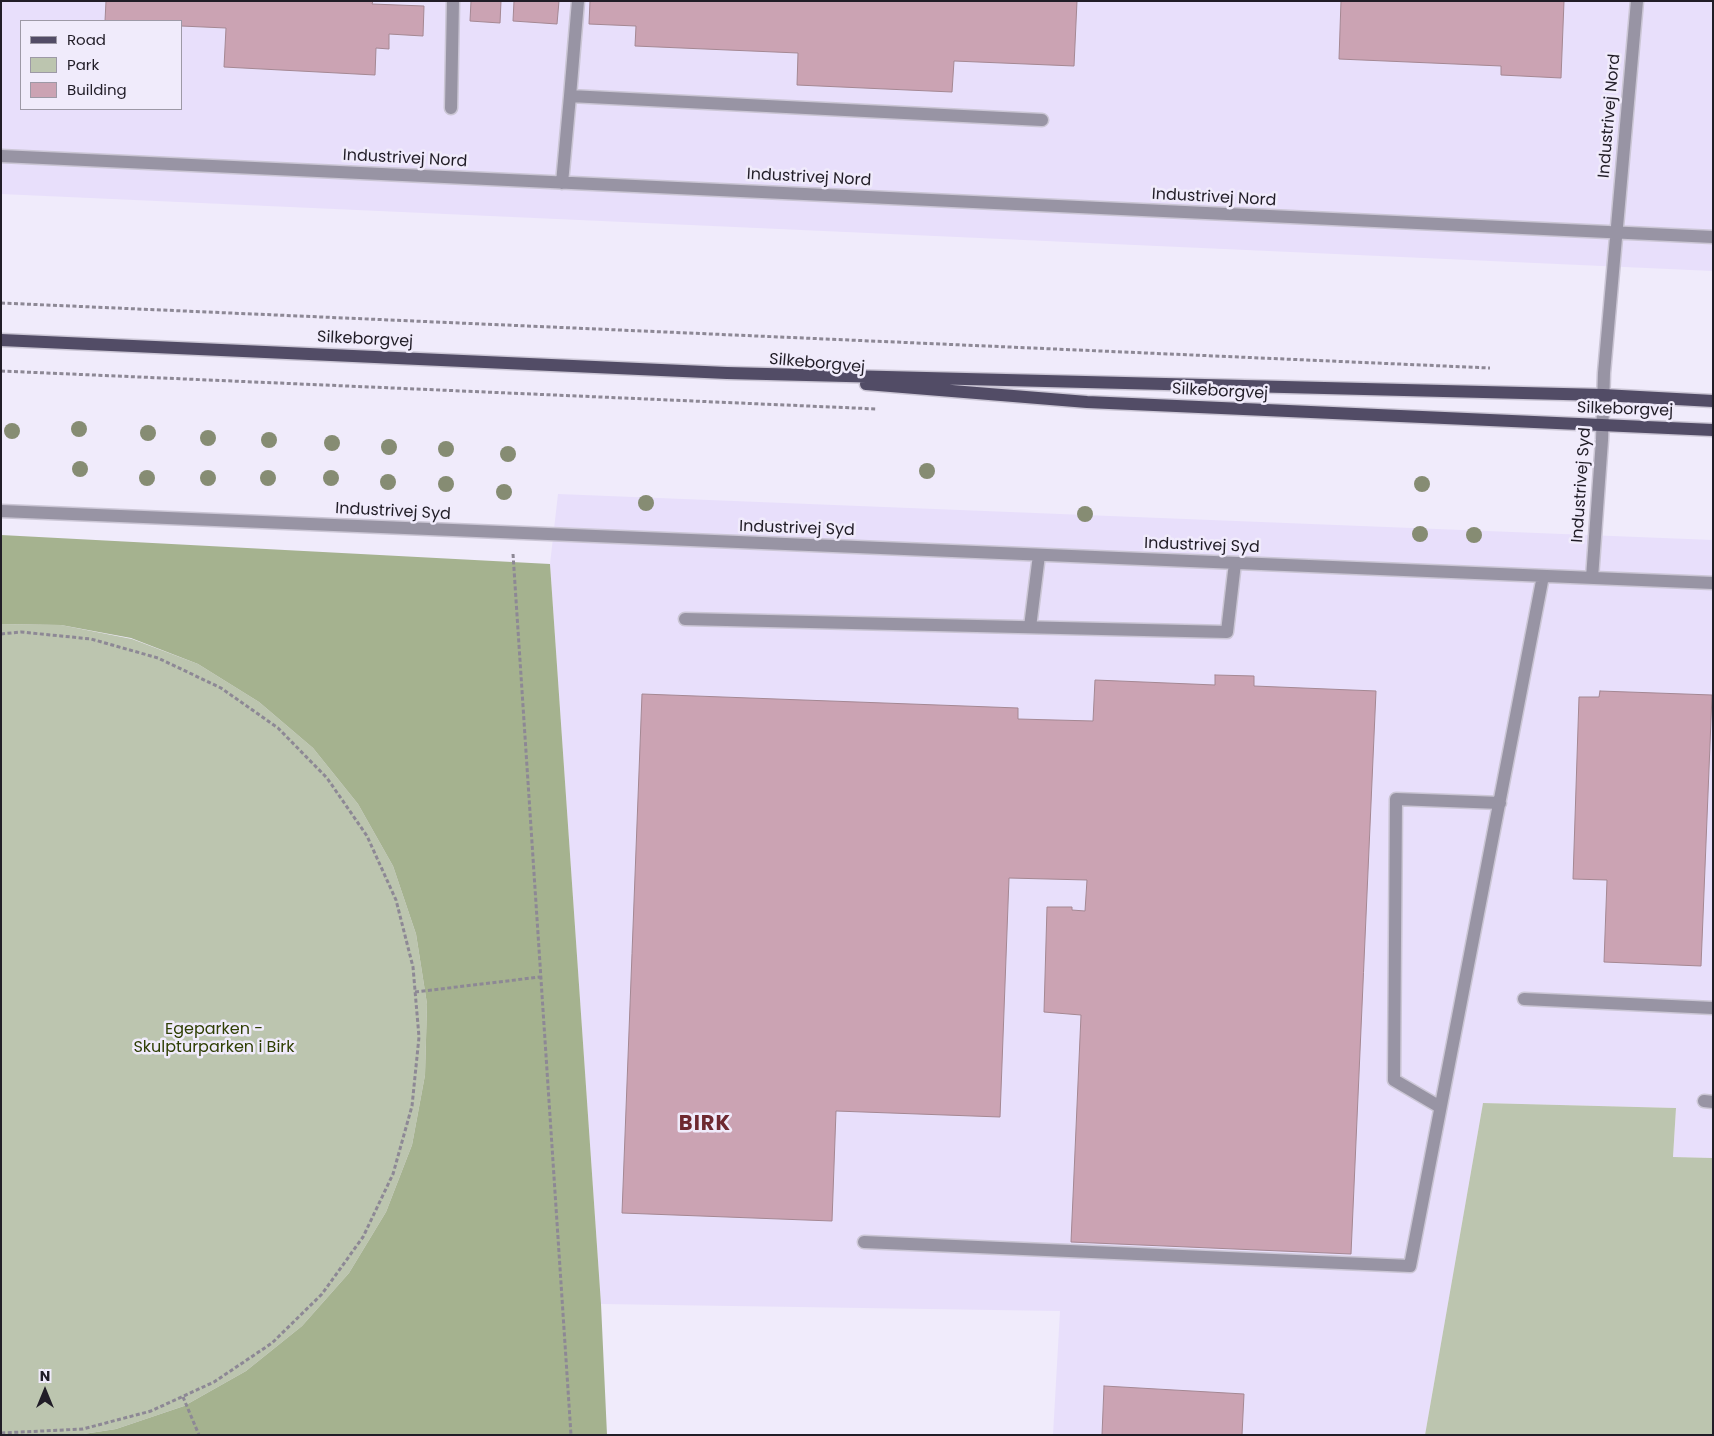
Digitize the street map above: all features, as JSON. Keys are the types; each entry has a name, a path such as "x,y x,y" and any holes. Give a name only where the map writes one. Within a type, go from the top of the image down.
{"main road":[{"name":"Silkeborgvej","path":"1,340 727,373 1603,395 1713,401"},
{"name":"Silkeborgvej","path":"727,373 1087,402 1713,430"}],"street":[{"path":"451,108 452,1"},
{"path":"562,183 578,1"},
{"name":"Industrivej Nord","path":"1603,395 1637,1"},
{"path":"570,96 1042,120"},
{"name":"Industrivej Nord","path":"1,156 1713,237"},
{"name":"Industrivej Syd","path":"1592,578 1603,395"},
{"name":"Industrivej Syd","path":"1,511 511,534 1713,583"},
{"path":"1030,627 1039,555"},
{"path":"685,619 1227,632 1235,563"},
{"path":"864,1242 1410,1266 1543,576"},
{"path":"1440,1108 1394,1080 1396,799 1500,803"},
{"path":"1524,999 1713,1008"}],"path":[{"path":"1,303 1495,368"},
{"path":"1,371 884,410"},
{"path":"511,534 571,1435"},
{"path":"1,634 21,632 91,639 158,658 221,688 278,728 327,778 367,836 396,900 413,967 419,1037 412,1106 393,1174 363,1237 322,1294 272,1343 214,1382 150,1411 83,1429 1,1433"},
{"path":"415,992 540,977"},
{"path":"183,1397 199,1435"}],"shaded area":[{"path":"1,1 1713,1 1713,271 1,194"},
{"path":"558,494 1713,540 1713,1158 1673,1157 1676,1108 1483,1103 1425,1435 1053,1435 1060,1311 601,1304 550,564"}],"green space":[{"path":"1,535 550,564 601,1304 607,1435 77,1435 116,1429 184,1406 246,1371 302,1326 349,1273 386,1212 412,1145 425,1075 427,1004 416,934 393,866 358,804 313,748 259,702 198,664 131,638 61,625 1,624"},
{"name":"Egeparken - Skulpturparken i Birk","path":"1,624 61,625 132,639 198,664 259,702 313,748 358,804 393,866 416,934 427,1004 425,1075 412,1145 386,1212 349,1273 302,1326 246,1371 184,1406 116,1429 77,1435 1,1435"},
{"path":"1483,1103 1676,1108 1673,1157 1713,1158 1713,1435 1425,1435"}],"building":[{"path":"106,1 373,1 372,4 424,6 423,36 389,34 389,49 376,48 375,75 224,67 226,28 182,26 182,20 105,20"},
{"path":"471,1 501,1 500,23 470,21"},
{"path":"514,1 559,1 557,24 513,21"},
{"path":"590,1 1077,1 1074,66 954,61 952,92 797,85 798,53 635,46 636,26 589,24"},
{"path":"1341,1 1564,1 1561,78 1501,75 1501,66 1339,59"},
{"path":"1215,675 1254,676 1254,686 1376,691 1351,1254 1071,1242 1081,1015 1044,1012 1047,907 1072,907 1072,910 1085,911 1087,880 1009,878 1000,1117 836,1111 832,1221 622,1213 642,694 1018,708 1018,719 1093,721 1095,680 1215,685"},
{"path":"1600,691 1712,695 1701,966 1604,962 1607,880 1573,879 1579,697 1599,697"},
{"path":"1104,1386 1244,1394 1242,1435 1102,1435"}],"district":[{"name":"BIRK","path":"705,1125"}]}
